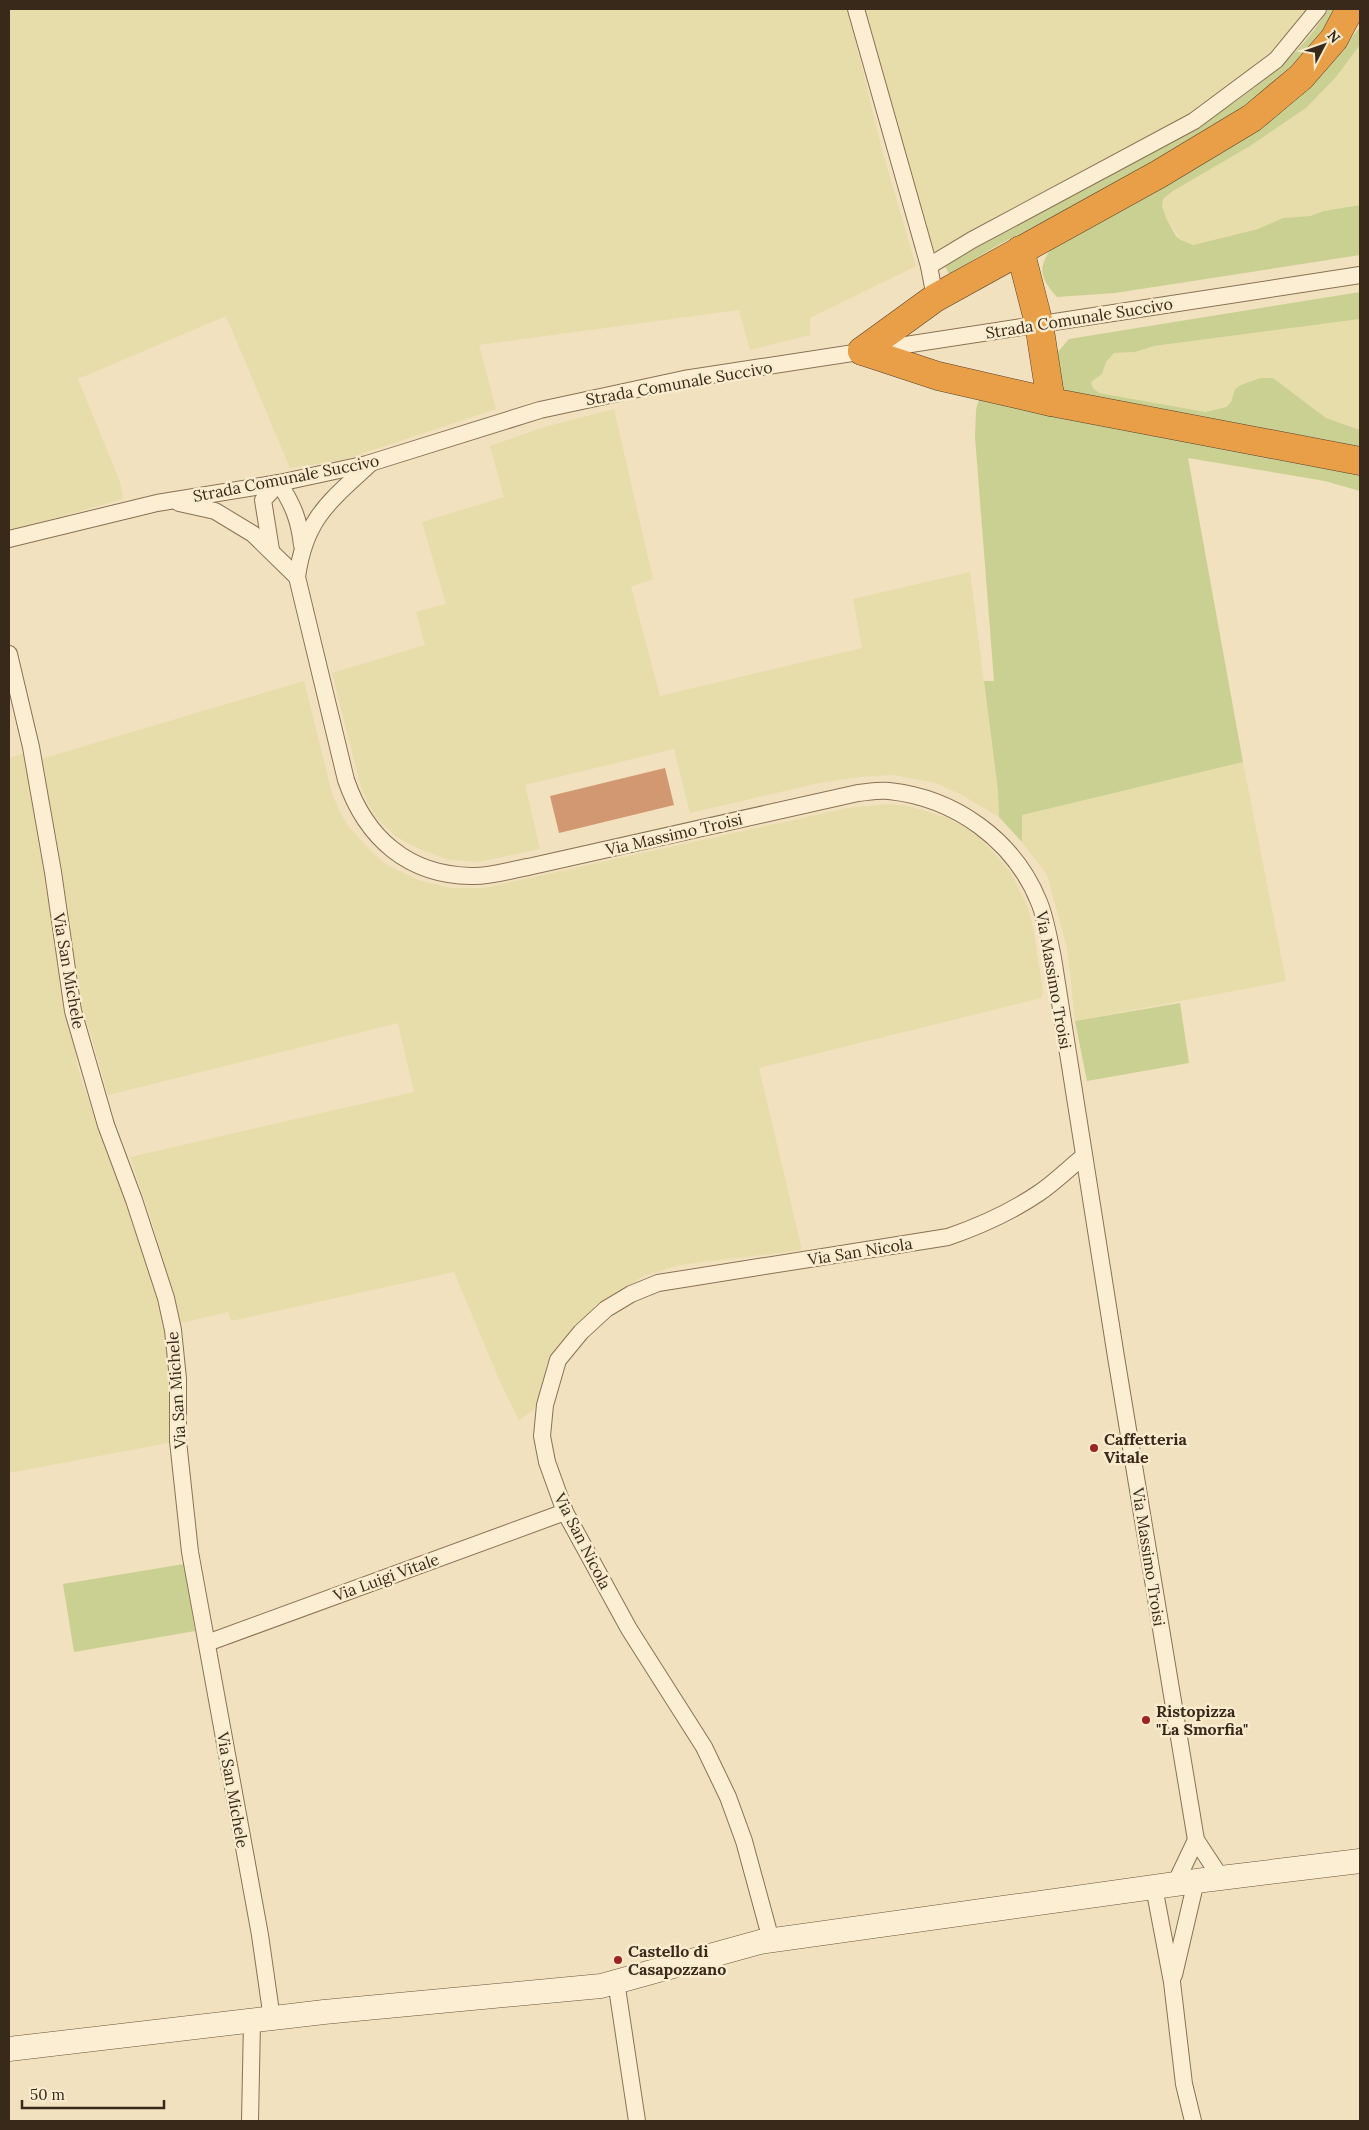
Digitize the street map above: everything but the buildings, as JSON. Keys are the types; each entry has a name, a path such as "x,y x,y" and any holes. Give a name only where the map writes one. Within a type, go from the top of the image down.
{"highway":[{"path":"862,351 935,298 1159,174 1252,118 1301,77 1334,39 1350,9"},
{"path":"1020,250 1039,324 1052,402"},
{"path":"862,351 938,376 1052,402 1360,461"}],"main road":[{"path":"9,2050 262,2021 324,2012 600,1986 771,1940 1175,1884 1360,1861"}],"street":[{"path":"856,9 929,266 935,298"},
{"path":"929,266 988,232 1194,121 1276,60 1318,9"},
{"name":"Strada Comunale Succivo","path":"9,539 172,501 279,483 371,463 540,410 684,379 1360,275"},
{"name":"Via Massimo Troisi","path":"371,463 321,511 307,535 297,577 346,780 353,801 380,839 418,867 440,874 473,876 528,867 858,793 887,791 941,804 967,817 990,834 1010,854 1027,876 1040,903 1053,958 1196,1840 1222,1878"},
{"path":"270,550 263,500 279,483"},
{"name":"Via Massimo Troisi","path":"279,483 294,506 300,526 303,549"},
{"path":"172,501 215,511 253,534 297,577"},
{"name":"Via San Michele","path":"9,654 31,747 53,872 72,1011 106,1125 134,1200 166,1298 173,1330 178,1379 178,1441 190,1552 260,1934 262,2021 250,2121"},
{"name":"Via San Nicola","path":"771,1940 744,1841 728,1798 704,1747 629,1628 565,1512 547,1462 542,1436 545,1405 558,1360 581,1332 606,1309 631,1294 658,1283 948,1236 974,1228 1018,1206 1040,1192 1084,1156"},
{"name":"Via Luigi Vitale","path":"207,1643 565,1512"},
{"path":"1193,2121 1184,2084 1172,1982 1175,1884 1196,1840"},
{"path":"1172,1982 1175,1884"},
{"path":"616,1981 637,2121"}],"shaded area":[{"path":"9,9 848,9 881,146 916,266 810,318 810,335 750,350 739,310 479,345 496,409 343,460 290,468 226,316 78,379 120,482 123,499 9,531"},
{"path":"860,9 1308,9 1274,51 1186,116 933,254"},
{"path":"1360,45 1360,205 1324,211 1310,216 1283,218 1258,229 1193,245 1181,240 1166,218 1162,206 1163,199 1173,191 1250,146 1306,108 1336,77"},
{"path":"1360,319 1360,430 1326,418 1273,378 1235,389 1231,402 1225,407 1207,412 1099,393 1093,388 1091,382 1102,374 1106,362 1114,353 1135,352 1154,346"},
{"path":"614,409 653,579 631,587 660,696 862,648 853,599 970,572 998,792 999,817 960,794 935,783 894,775 860,777 819,783 690,813 674,749 525,785 540,849 478,862 450,860 419,849 395,836 375,816 362,791 332,673 425,645 416,612 446,604 422,522 504,497 490,446 541,428"},
{"path":"304,681 332,793 348,826 387,865 418,880 451,888 484,888 847,808 888,804 909,806 948,818 966,828 983,841 1010,871 1028,908 1033,927 1043,991 1041,998 759,1068 802,1250 679,1265 644,1276 596,1305 555,1353 538,1407 519,1420 501,1384 454,1272 231,1321 228,1312 181,1323 152,1222 130,1157 414,1092 398,1023 108,1095 90,1032 81,1011 41,759"},
{"path":"26,753 78,1069 106,1152 116,1169 168,1325 173,1442 9,1473 9,758"},
{"path":"1243,762 1286,981 1075,1021 1067,947 1047,875 1022,842 1021,815"}],"green space":[{"path":"1328,9 1340,9 1324,33 1272,87 1226,119 1098,193 1000,244 949,274 945,266 1234,103 1274,72 1298,49"},
{"path":"1360,27 1360,45 1336,77 1306,108 1250,146 1173,191 1163,199 1162,206 1176,236 1193,245 1258,229 1283,218 1310,216 1324,211 1360,205 1360,255 1115,293 1057,297 1044,279 1043,273 1044,261 1053,247 1296,98 1331,63"},
{"path":"1360,292 1360,319 1154,346 1135,352 1114,353 1106,362 1102,374 1091,382 1093,388 1099,393 1206,412 1226,407 1231,402 1235,389 1241,385 1260,378 1273,378 1326,418 1360,430 1360,447 1079,395 1063,389 1056,379 1057,353 1069,339"},
{"path":"979,399 1360,471 1360,491 1325,481 1188,458 1243,762 1022,815 1022,842 999,817 998,791 984,681 994,681 975,437 976,410"},
{"path":"1180,1003 1189,1063 1087,1081 1075,1021"},
{"path":"184,1564 195,1631 74,1652 63,1584"}],"place":[{"name":"Caffetteria Vitale","path":"1094,1448"},
{"name":"Ristopizza \"La Smorfia\"","path":"1146,1720"},
{"name":"Castello di Casapozzano","path":"618,1960"}]}
